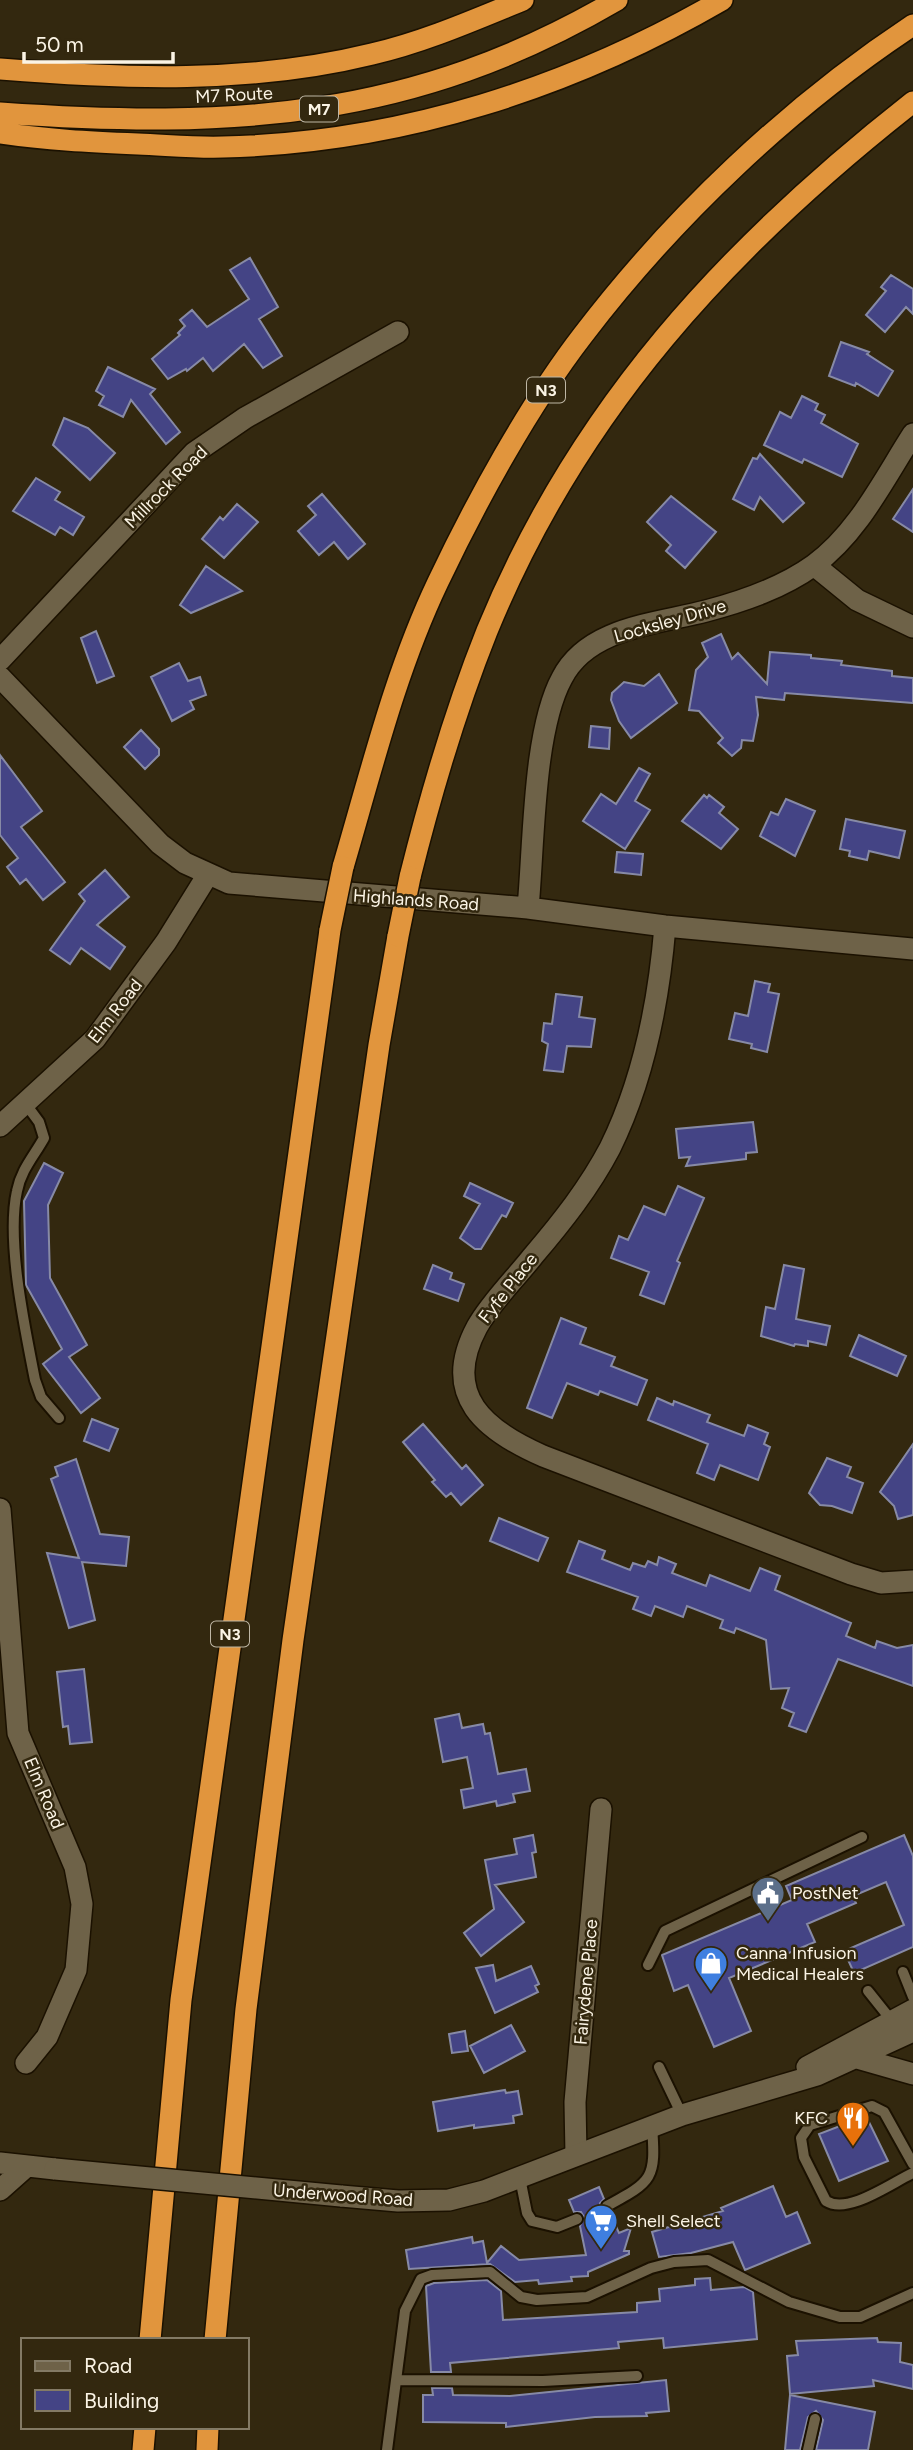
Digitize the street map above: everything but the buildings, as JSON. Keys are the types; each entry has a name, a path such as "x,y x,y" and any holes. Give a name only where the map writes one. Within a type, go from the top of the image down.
{"highway":[{"name":"M7 Route","path":"0,69 85,76 178,77 242,74 304,66 373,54 459,26 523,0"},
{"name":"M7 Route","path":"0,113 97,120 194,120 283,115 351,103 428,85 511,56 617,0"},
{"path":"0,133 52,139 221,147 282,144 369,132 485,106 539,86 649,41 722,0"},
{"name":"N3","path":"150,2338 181,2000 330,930 343,867 402,671 438,583 487,486 582,337 699,199 822,92 913,25"},
{"path":"215,2338 246,2009 293,1640 379,1045 410,877 439,763 488,628 540,519 587,441 665,334 718,274 844,156 913,102"},
{"path":"143,2450 145,2429"},
{"path":"207,2450 208,2429"}],"street":[{"name":"Millrock Road","path":"0,660 194,453 245,418 398,332"},
{"name":"Locksley Drive","path":"528,908 544,732 550,703 562,676 577,656 594,644 623,631 746,599 782,584 814,565 855,524 913,434"},
{"path":"814,565 857,600 913,627"},
{"name":"Highlands Road","path":"0,677 160,844 207,876 229,883 261,888 528,908 665,926 913,949"},
{"name":"Elm Road","path":"0,1126 95,1039 116,1014 207,876"},
{"name":"Fyfe Place","path":"665,926 640,1067 610,1147 579,1200 478,1325 466,1360 468,1396 484,1423 496,1433 543,1456 851,1574 881,1583 913,1581"},
{"name":"Elm Road","path":"0,1509 18,1733 75,1867 82,1904 76,1970 47,2037 26,2063"},
{"name":"Fairydene Place","path":"576,2155 575,2102 601,1810"},
{"name":"Underwood Road","path":"0,2163 398,2202 449,2200 520,2178 682,2115 817,2075 857,2059 905,2035 913,2010"},
{"name":"Underwood Road","path":"754,2093 905,2035"},
{"path":"857,2059 913,2074"},
{"path":"0,2190 27,2166"}],"lane":[{"path":"25,1103 39,1122 44,1138 23,1170 17,1190 16,1247 35,1380 40,1397 58,1418"},
{"path":"648,1965 665,1931 862,1837"},
{"path":"902,1972 913,1997"},
{"path":"868,1991 905,2035"},
{"path":"659,2067 682,2115"},
{"path":"913,2164 884,2112 872,2106 810,2125 801,2138 803,2157 826,2201 832,2204 847,2206 913,2173"},
{"path":"607,2206 647,2181 654,2160 652,2126"},
{"path":"520,2178 527,2213 533,2221 557,2227 577,2219"},
{"path":"387,2450 405,2311 421,2279 432,2275 490,2272 521,2297 537,2300 587,2297 651,2268 698,2259 720,2264 789,2302 840,2317 860,2317 913,2293"},
{"path":"396,2380 543,2381 637,2376"},
{"path":"808,2450 815,2419"}],"place":[{"name":"PostNet","path":"768,1923"},
{"name":"Canna Infusion Medical Healers","path":"711,1993"},
{"name":"KFC","path":"853,2148"},
{"name":"Shell Select","path":"601,2251"}]}
